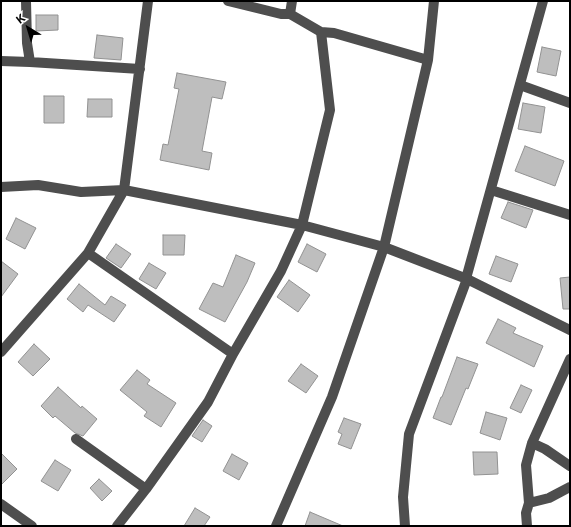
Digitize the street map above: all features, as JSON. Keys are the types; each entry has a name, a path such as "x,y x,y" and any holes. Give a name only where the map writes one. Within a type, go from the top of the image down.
{"street":[{"path":"26,1 27,43 30,62"},
{"path":"1,352 88,253 124,190 148,1"},
{"path":"228,1 281,14 290,14 321,32 334,33 428,60"},
{"path":"290,14 292,1"},
{"path":"276,526 332,397 384,247 428,60 434,1"},
{"path":"405,526 403,497 409,434 467,279 543,1"},
{"path":"116,526 146,489 208,402 233,354 281,271 302,225 330,110 321,32"},
{"path":"1,62 30,62 140,69"},
{"path":"520,85 570,103"},
{"path":"1,187 38,185 81,192 124,190 302,225 384,247 467,279 570,330"},
{"path":"491,190 570,215"},
{"path":"88,253 233,354"},
{"path":"527,526 526,513 529,503 526,465 532,443 570,359"},
{"path":"76,439 146,489"},
{"path":"532,443 545,449 570,466"},
{"path":"529,503 549,498 570,487"},
{"path":"1,504 32,526"}],"building":[{"path":"36,15 58,15 58,30 36,31"},
{"path":"97,35 123,38 121,60 94,58"},
{"path":"542,47 561,51 556,76 537,72"},
{"path":"177,73 226,82 222,99 212,97 202,151 212,153 209,170 160,160 163,144 168,145 179,89 174,88"},
{"path":"44,96 64,96 64,123 44,123"},
{"path":"88,99 112,99 112,117 87,117"},
{"path":"523,103 545,107 541,133 518,129"},
{"path":"525,146 564,161 555,186 515,171"},
{"path":"508,202 533,210 526,228 501,218"},
{"path":"16,218 36,228 25,249 6,239"},
{"path":"163,235 185,235 184,255 163,255"},
{"path":"116,244 131,254 121,268 106,258"},
{"path":"307,244 326,254 317,272 298,262"},
{"path":"236,255 255,263 247,282 225,322 199,309 213,283 223,287"},
{"path":"496,256 518,264 511,282 489,274"},
{"path":"1,261 18,274 1,297"},
{"path":"149,263 166,273 156,289 139,279"},
{"path":"570,277 570,309 563,309 560,278"},
{"path":"289,280 310,295 298,312 277,297"},
{"path":"79,284 105,305 111,296 126,305 114,322 88,305 83,312 67,299"},
{"path":"498,319 516,328 513,333 543,346 534,367 486,343"},
{"path":"34,344 50,359 33,376 18,362"},
{"path":"457,357 478,364 468,389 466,388 451,425 433,418"},
{"path":"301,364 318,376 306,393 288,381"},
{"path":"137,370 150,380 147,384 176,403 161,427 144,416 147,412 120,390"},
{"path":"521,385 532,390 521,413 510,408"},
{"path":"58,387 81,408 82,406 97,419 83,436 75,433 55,416 53,418 41,406"},
{"path":"486,412 507,418 500,440 480,433"},
{"path":"344,418 361,424 351,449 338,444 342,434 338,432"},
{"path":"203,420 212,426 202,442 192,436"},
{"path":"473,452 497,452 498,474 474,475"},
{"path":"1,453 17,469 1,485"},
{"path":"232,454 248,463 239,480 223,471"},
{"path":"55,460 71,470 58,491 41,481"},
{"path":"99,479 112,491 102,501 90,488"},
{"path":"195,508 210,517 204,526 184,526"},
{"path":"310,512 343,526 305,526"}]}
